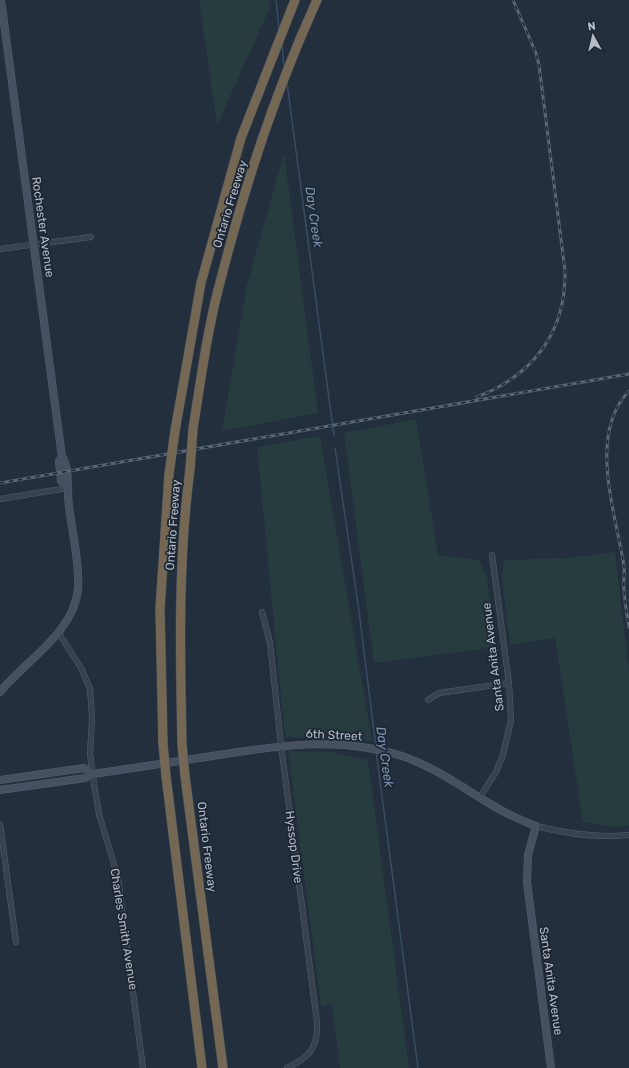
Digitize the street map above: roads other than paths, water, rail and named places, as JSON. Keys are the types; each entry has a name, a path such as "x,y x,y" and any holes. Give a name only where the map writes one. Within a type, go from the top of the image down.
{"highway":[{"name":"Ontario Freeway","path":"223,1068 182,744 180,604 185,506 193,429 206,352 222,275 273,104 296,45 317,0"},
{"name":"Ontario Freeway","path":"202,1068 163,744 160,609 169,474 201,283 240,138 293,4"}],"street":[{"name":"Rochester Avenue","path":"0,692 58,632 73,607 78,590 67,488 67,472 65,461 62,457 1,0"},
{"path":"0,249 91,237"},
{"path":"0,499 67,488"},
{"name":"Santa Anita Avenue","path":"480,798 500,764 508,738 512,711 492,555"},
{"name":"Hyssop Drive","path":"262,612 270,643 281,745 317,1022 315,1043 309,1054 287,1068"},
{"name":"Charles Smith Avenue","path":"58,632 81,668 88,684 92,705 90,748 93,774 99,814 118,878 143,1068"},
{"path":"428,700 438,693 509,683"},
{"name":"6th Street","path":"0,790 85,778 93,774 281,745 315,743 363,746 388,752 424,765 510,816 536,826 576,835 629,835"},
{"name":"6th Street","path":"0,780 84,768 93,774"},
{"path":"0,824 16,942"},
{"name":"Santa Anita Avenue","path":"536,826 528,855 527,882 551,1068"}],"waterway":[{"name":"Day Creek","path":"276,0 279,28"},
{"name":"Day Creek","path":"282,46 284,66"},
{"name":"Day Creek","path":"287,83 334,436"},
{"name":"Day Creek","path":"335,448 359,611 376,748"},
{"name":"Day Creek","path":"376,751 418,1068"}],"railway":[{"path":"477,397 497,388 515,377 530,364 542,349 552,332 560,314 564,293 565,271 539,65 536,53 513,0"},
{"path":"0,483 629,374"},
{"path":"629,391 616,409 609,429 607,452 611,499 624,566 625,604 629,627"}]}
